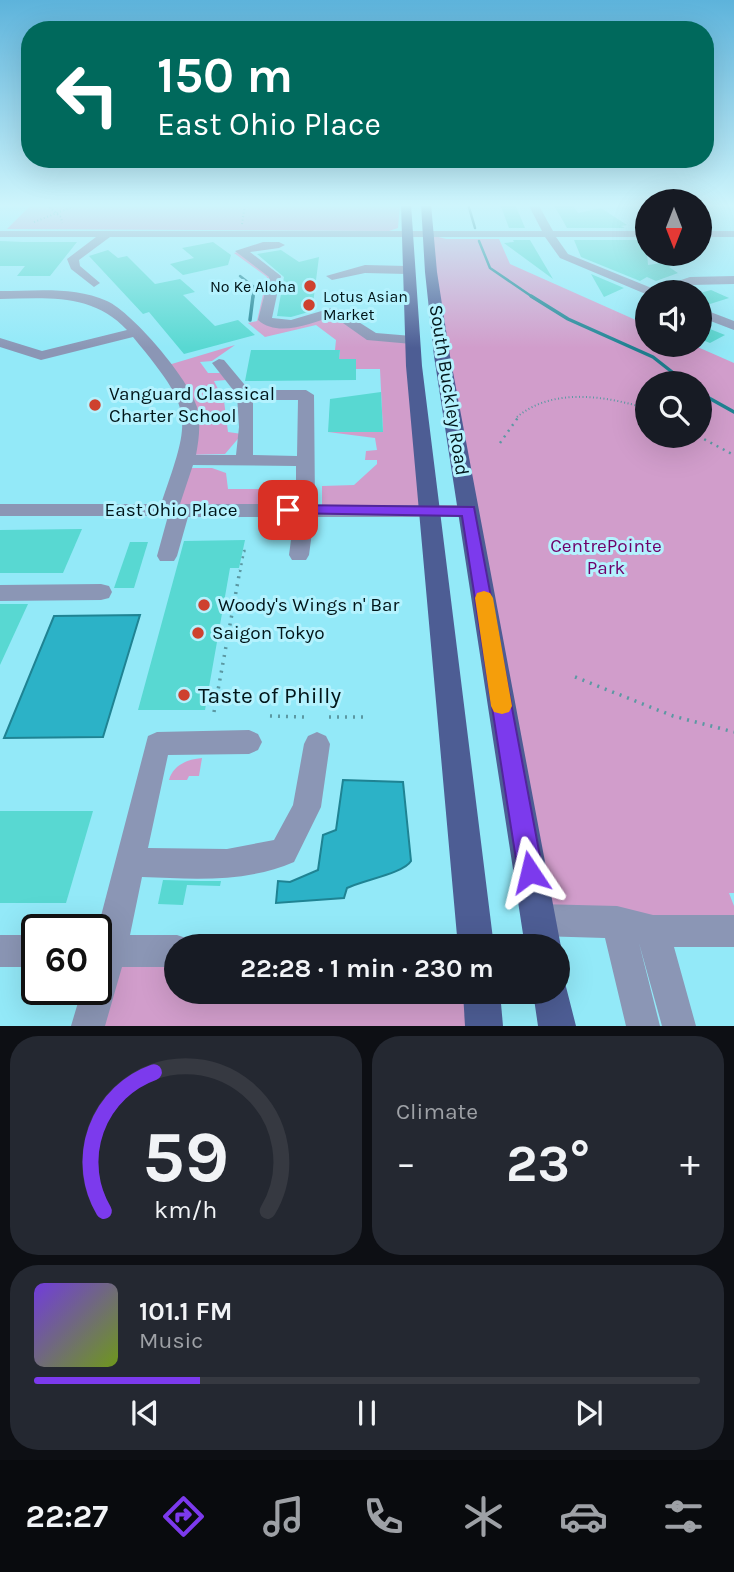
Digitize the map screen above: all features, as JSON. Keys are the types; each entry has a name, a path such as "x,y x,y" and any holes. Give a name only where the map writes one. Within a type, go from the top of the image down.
{"main road":[{"name":"South Buckley Road","path":"406,252 429,510 475,934"},
{"name":"South Buckley Road","path":"429,252 442,356 541,933"},
{"path":"482,1004 484,1026"},
{"path":"553,1004 556,1026"}],"street":[{"path":"78,298 83,287 94,283 80,274 73,263 74,257 83,252"},
{"path":"242,252 275,276 265,320 272,323 292,323 335,311 372,337 412,340"},
{"path":"561,252 564,256 635,284"},
{"path":"332,276 365,269 407,270"},
{"path":"712,280 734,280"},
{"path":"0,295 78,298 114,311 175,377 187,397 191,423 167,556"},
{"path":"712,317 734,326"},
{"path":"184,460 305,461"},
{"name":"East Ohio Place","path":"0,510 469,510"},
{"path":"299,555 305,510"},
{"path":"0,593 101,592"},
{"path":"129,862 262,861 284,852 307,807 311,730"},
{"path":"112,920 157,744 249,742"},
{"path":"541,933 617,922 653,932 734,932"},
{"path":"617,922 643,1026"},
{"path":"653,932 679,1026"},
{"path":"0,951 21,951"},
{"path":"112,951 164,951"},
{"path":"88,1026 92,1005"}],"lane":[{"path":"0,342 41,356 135,332"},
{"path":"219,363 245,395 247,427 244,461"},
{"path":"245,395 306,395 305,510"}],"path":[{"path":"500,443 511,424 524,412 556,401 596,398 635,406"},
{"path":"712,444 734,456"},
{"path":"214,712 226,639 240,592 244,551 250,551"},
{"path":"241,571 246,571"},
{"path":"231,617 238,617"},
{"path":"226,639 234,639"},
{"path":"221,666 228,666"},
{"path":"575,677 657,712 698,725 734,732"},
{"path":"215,702 222,702"},
{"path":"271,716 311,730"},
{"path":"329,717 364,717"}],"green space":[{"path":"242,252 275,276 266,319 283,324 335,311 372,337 412,340 429,510 322,510 322,486 354,485 377,464 377,460 365,460 366,451 377,450 375,438 328,432 383,431 380,369 356,369 356,359 339,359 340,350 335,350 336,340 316,325 265,337 248,323 257,321 267,277 234,253"},
{"name":"CentrePointe Park","path":"430,252 505,252 510,264 635,320 635,357 712,357 712,353 734,363 734,893 729,893 734,906 734,920 538,920"},
{"path":"235,345 212,361 200,362 208,373 220,373 226,380 214,381 224,401 228,432 242,434 225,454 185,455 191,428 165,366"},
{"path":"181,468 212,468 226,473 228,489 291,489 288,510 169,510"},
{"path":"202,758 199,776 189,776 187,780 169,780 174,770 182,764"},
{"path":"112,951 164,951 164,1004 474,1004 473,1026 89,1026 95,1005 112,1005"}],"water":[{"path":"140,615 103,737 4,738 54,616"},
{"path":"343,780 403,782 411,861 392,873 347,888 344,898 276,903 278,881 290,882 318,870 323,835 336,830"}],"building":[{"path":"0,252 69,252 50,276 17,276 25,266 0,266"},
{"path":"110,252 118,258 127,256 155,284 180,279 195,292 183,295 215,326 238,320 255,335 184,354 149,312 143,314 89,256"},
{"path":"187,252 227,252 231,255 228,265 183,275 170,264 194,258"},
{"path":"284,252 299,262 319,257 312,311 291,317 277,316 284,277 257,254"},
{"path":"516,252 537,252 553,279"},
{"path":"579,252 635,252 635,266 671,266 669,267 678,273 659,280 647,277 638,280 581,257"},
{"path":"591,274 624,288 604,297"},
{"path":"712,290 729,298 712,303"},
{"path":"712,330 725,335 712,342"},
{"path":"251,350 340,350 339,359 356,359 356,380 245,381"},
{"path":"381,392 383,432 328,432 330,399"},
{"path":"82,529 63,573 0,573 0,530"},
{"path":"245,540 239,568 230,568 205,710 138,710 184,541"},
{"path":"130,542 148,542 134,588 114,588"},
{"path":"0,604 28,604 0,665"},
{"path":"0,811 93,811 66,903 0,903"},
{"path":"163,880 221,881 220,886 187,885 183,905 158,904"}],"waterway":[{"path":"483,252 490,268 532,296"},
{"path":"240,276 254,287 253,298"},
{"path":"250,320 253,296"},
{"path":"532,296 568,319 653,357 671,371"},
{"path":"712,400 734,412"}],"slow traffic":[{"path":"484,598 502,706"}],"place":[{"name":"No Ke Aloha","path":"310,286"},
{"name":"Lotus Asian Market","path":"309,305"},
{"name":"Vanguard Classical Charter School","path":"95,405"},
{"name":"Woody's Wings n' Bar","path":"204,605"},
{"name":"Saigon Tokyo","path":"198,633"},
{"name":"Taste of Philly","path":"184,695"}],"route":[{"path":"288,510 469,510 530,872"}]}
